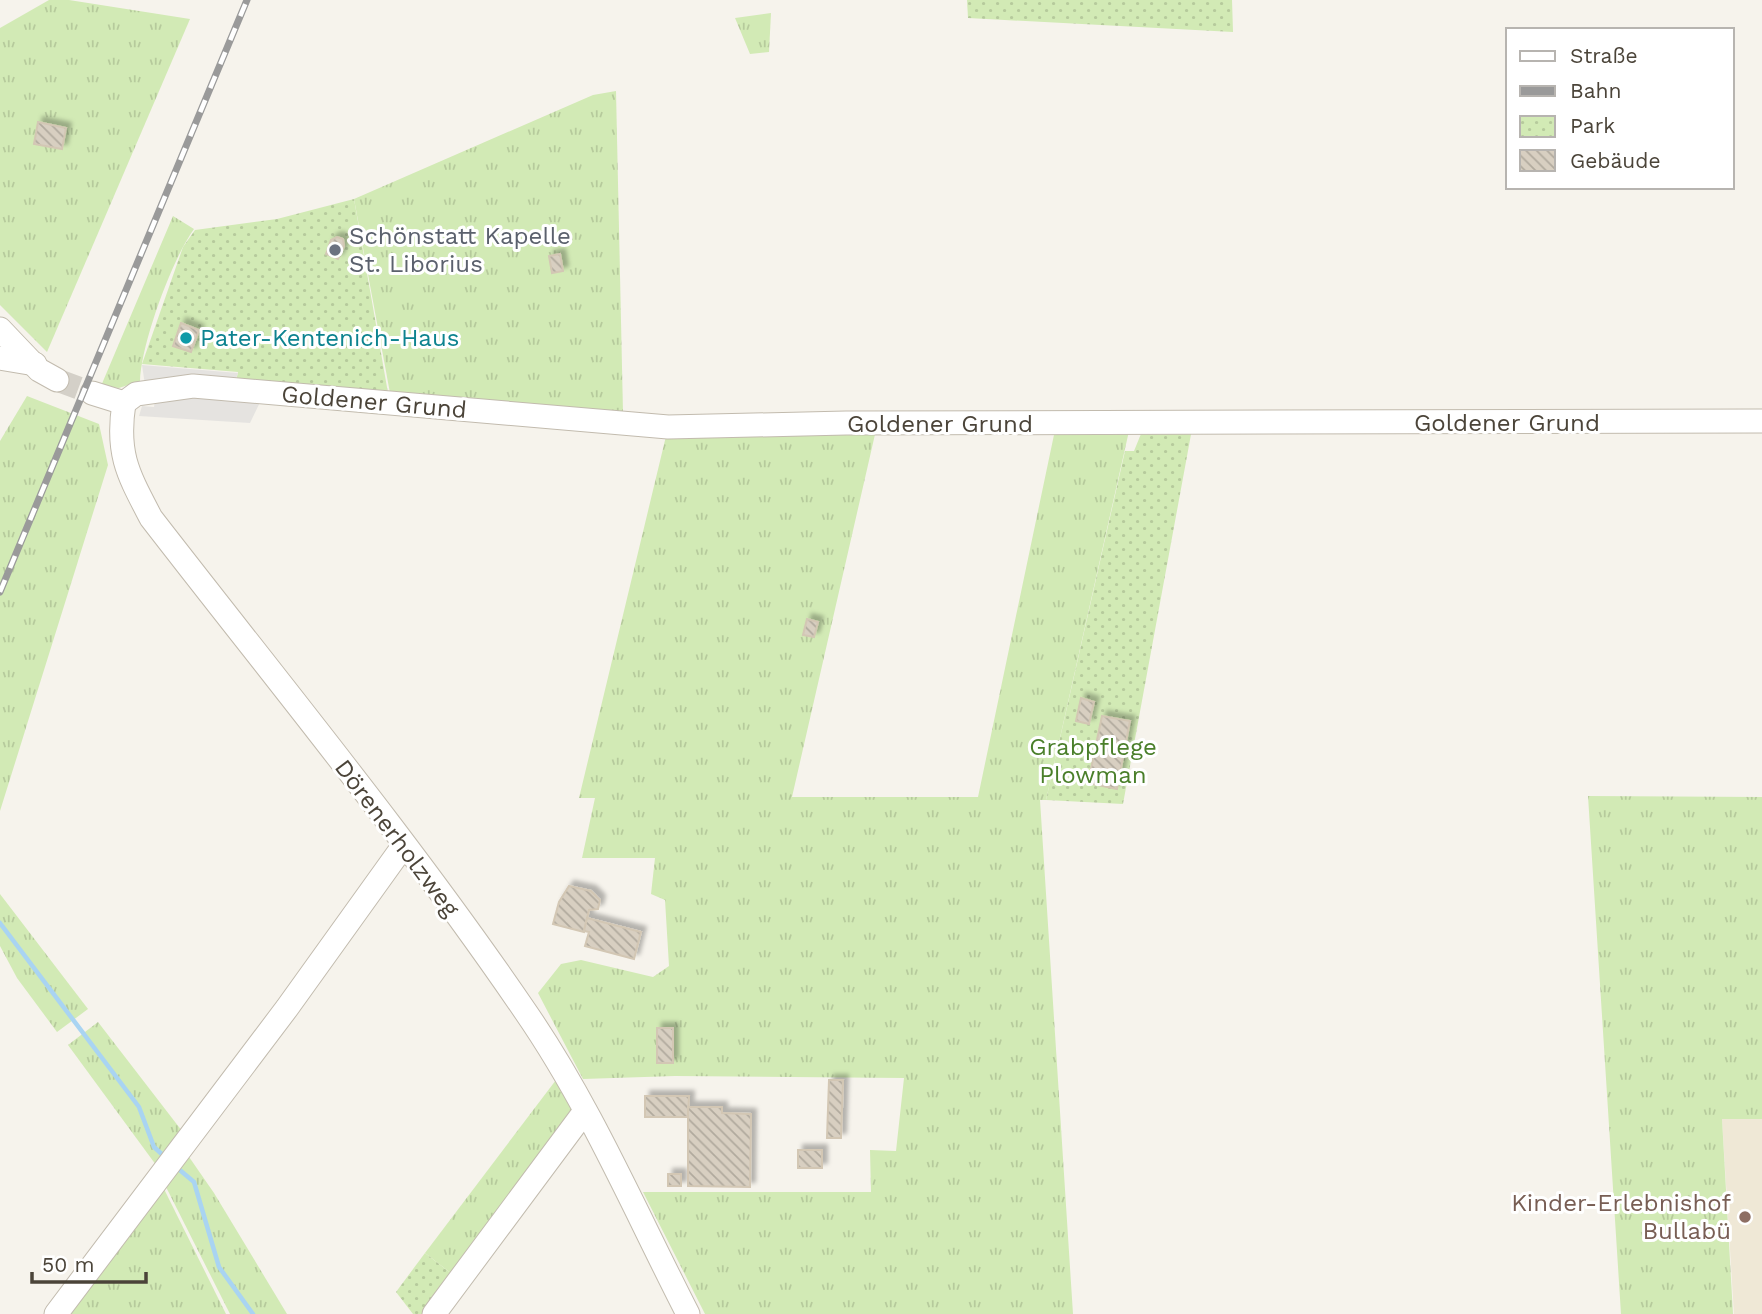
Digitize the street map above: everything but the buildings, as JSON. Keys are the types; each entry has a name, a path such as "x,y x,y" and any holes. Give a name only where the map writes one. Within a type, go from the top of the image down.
{"street":[{"path":"0,329 35,364 57,380"},
{"path":"0,358 35,364"},
{"name":"Goldener Grund","path":"124,403 136,394 206,379 668,427 846,423 1762,421"},
{"path":"92,393 124,403"},
{"name":"Dörenerholzweg","path":"124,403 119,434 127,472 150,518 404,845 527,1013 585,1111 688,1314"},
{"path":"56,1314 287,1009 404,845"},
{"path":"434,1314 585,1111"}],"shaded area":[{"path":"142,365 238,373 235,382 145,385"},
{"path":"156,394 263,396 250,423 139,416 142,406 154,407"},
{"name":"Kinder-Erlebnishof Bullabü","path":"1722,1119 1762,1119 1762,1314 1734,1314"}],"green space":[{"path":"49,0 69,0 190,19 47,352 0,305 0,28"},
{"path":"967,0 1232,0 1233,32 968,18"},
{"path":"771,13 769,52 750,54 735,18"},
{"path":"616,91 623,412 390,393 354,199 593,95"},
{"path":"354,199 388,393 236,381 238,372 142,364 183,247 195,230 277,219"},
{"path":"173,216 194,229 176,260 159,302 146,346 140,381 119,388 101,386"},
{"path":"27,396 99,424 108,465 0,811 0,441"},
{"name":"Grabpflege Plowman","path":"1143,429 1192,429 1123,804 1046,800 1125,451 1134,451"},
{"path":"876,430 792,797 978,797 1055,430 1129,431 1046,800 1040,800 1073,1314 705,1314 643,1192 871,1192 870,1150 896,1151 904,1078 675,1076 583,1079 538,993 561,964 581,960 653,977 669,966 665,900 651,894 655,858 582,858 595,798 579,798 667,432"},
{"path":"1588,796 1762,797 1762,1119 1722,1119 1733,1314 1621,1314"},
{"path":"0,894 88,1009 57,1032 17,978 0,946"},
{"path":"98,1022 182,1131 156,1165 68,1045"},
{"path":"559,1076 582,1115 457,1278 425,1253"},
{"path":"187,1154 214,1193 287,1314 230,1314 164,1183"},
{"path":"164,1189 226,1314 72,1314 71,1311"},
{"path":"425,1253 457,1278 429,1314 413,1314 396,1292"}],"waterway":[{"path":"0,923 139,1107 154,1147 166,1158"},
{"path":"175,1166 194,1182 219,1267 253,1314"}],"tunnel":[{"path":"57,380 92,393"}],"railway":[{"path":"0,592 247,0"}],"place":[{"name":"Schönstatt Kapelle St. Liborius","path":"335,250"},
{"name":"Pater-Kentenich-Haus","path":"186,338"},
{"name":"Kinder-Erlebnishof Bullabü","path":"1745,1217"}]}
